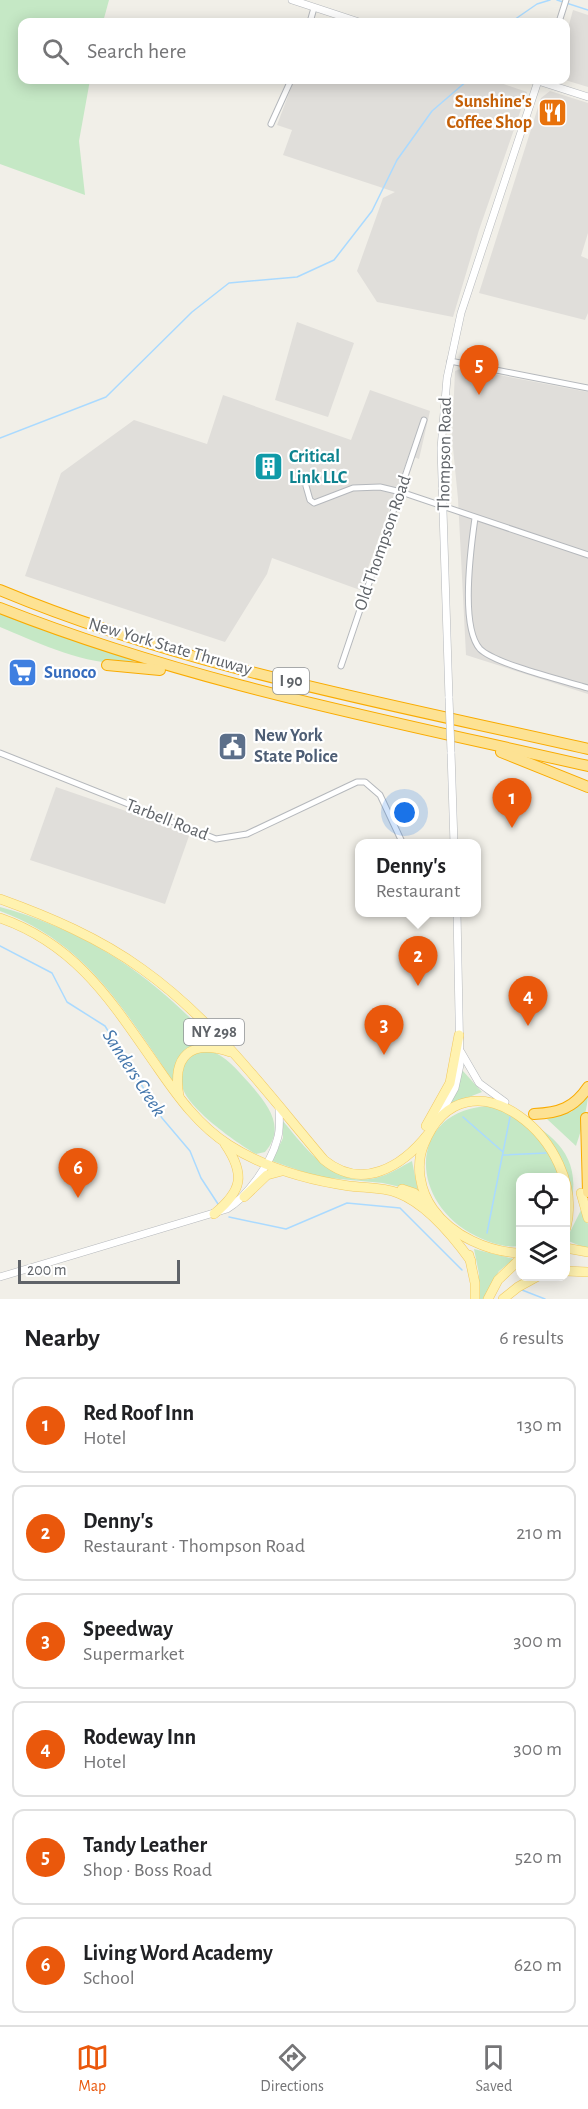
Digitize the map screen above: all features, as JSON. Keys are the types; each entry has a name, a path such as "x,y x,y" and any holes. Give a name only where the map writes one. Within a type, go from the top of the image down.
{"highway":[{"name":"New York State Thruway","path":"0,590 123,635 235,667 588,749"},
{"name":"New York State Thruway","path":"0,608 195,675 588,766"},
{"path":"107,664 195,675"},
{"path":"467,739 588,787"},
{"path":"538,1118 567,1108 578,1101 588,1087"},
{"path":"579,1171 582,1132 587,1117"},
{"path":"584,1190 587,1117"}],"main road":[{"name":"NY 298","path":"0,899 36,912 96,940 143,970 199,1017 324,1160 336,1168 368,1175 384,1170 403,1160 428,1134 436,1122 466,1104 478,1101 506,1102 538,1118"},
{"path":"0,904 36,912"},
{"path":"0,918 42,937 72,958 95,981 196,1117 222,1140 283,1171 330,1183 389,1190 410,1199 458,1244 471,1261"},
{"path":"403,1160 443,1098 452,1073 459,1035"},
{"path":"179,1096 176,1075 186,1054 203,1046 232,1053"},
{"path":"428,1134 419,1164 423,1189 433,1209"},
{"path":"214,1214 234,1194 238,1179 238,1166 222,1140"},
{"path":"244,1197 267,1175 283,1171"},
{"path":"579,1171 588,1218"},
{"path":"330,1183 381,1184 400,1188 417,1196 450,1226 466,1246 471,1261 475,1299"},
{"path":"567,1227 584,1190"},
{"path":"450,1226 479,1243 504,1251 516,1252"},
{"path":"570,1249 588,1252"},
{"path":"488,1299 498,1280 516,1263"},
{"path":"570,1271 588,1272"},
{"path":"503,1299 529,1281"}],"street":[{"path":"292,0 346,18"},
{"path":"560,18 567,0"},
{"path":"311,18 314,8"},
{"path":"271,124 289,84"},
{"name":"Thompson Road","path":"454,839 442,428 450,360 461,313 536,84"},
{"path":"549,84 588,97"},
{"path":"450,360 588,388"},
{"name":"Old Thompson Road","path":"341,666 424,420"},
{"path":"306,486 310,500 314,503 340,491 366,486 401,492 588,555"},
{"path":"476,518 468,572 473,634 480,648 508,663 588,688"},
{"name":"Tarbell Road","path":"0,754 216,839 246,834 357,782 365,782 380,795 401,839"},
{"path":"436,1122 455,1088 460,1065 457,917"},
{"path":"460,1050 480,1083 506,1102"},
{"path":"0,1277 227,1209 244,1197 278,1139 279,1107"}],"shaded area":[{"path":"573,10 588,15 588,87 570,82 570,21"},
{"path":"292,84 504,84 527,92 479,230 453,317 377,302 357,271 383,198 395,192 283,155 292,130 277,125"},
{"path":"550,91 588,103 588,233 581,256 588,259 588,313 585,320 479,293 541,98"},
{"path":"297,322 354,343 328,417 275,400"},
{"path":"463,368 588,392 588,694 466,655 458,499 452,438 455,371"},
{"path":"370,390 430,411 419,459 409,455 360,590 272,558 267,574 225,642 25,576 61,473 134,420 207,444 223,395 351,440"},
{"path":"56,787 155,821 189,836 165,904 30,860"}],"green space":[{"path":"0,0 109,0 104,18 18,18 18,84 89,84 79,141 85,195 0,164"},
{"path":"0,614 135,661 103,662 85,659 48,647 0,627"},
{"path":"0,907 62,929 117,958 167,996 213,1042 197,1044 184,1052 176,1064 173,1081 119,1004 80,960 57,941 31,925 0,911"},
{"path":"208,1050 231,1064 268,1108 272,1116 274,1134 265,1152 256,1154 237,1142 202,1114 185,1094 182,1083 182,1066 195,1052"},
{"path":"462,1070 482,1092 451,1104 450,1102"},
{"path":"588,1095 576,1146 547,1119 571,1112"},
{"path":"496,1106 529,1122 556,1142 566,1155 572,1169 573,1187 570,1207 570,1173 516,1173 516,1246 503,1246 487,1241 452,1220 436,1200 428,1178 426,1156 433,1136 446,1120 467,1109"},
{"path":"282,1120 324,1165 351,1178 366,1179 382,1176 412,1161 418,1191 383,1183 318,1177 272,1161 283,1138"},
{"path":"582,1208 588,1224 588,1249 570,1242 570,1232"},
{"path":"474,1249 514,1259 499,1271 483,1299 478,1299 479,1274"}],"waterway":[{"path":"517,18 537,4 550,0"},
{"path":"557,0 588,10"},
{"path":"0,438 106,397 192,312 229,283 297,277 334,260 372,211 397,160 432,111 463,84"},
{"name":"Sanders Creek","path":"0,946 52,973 67,1002 105,1026 162,1118 190,1151 201,1178 218,1204"},
{"path":"463,1117 503,1152"},
{"path":"487,1233 510,1117"},
{"path":"503,1155 546,1153"},
{"name":"Sanders Creek","path":"229,1217 286,1229 347,1203 400,1208 462,1270"},
{"name":"Sanders Creek","path":"522,1290 545,1299"}],"place":[{"name":"Sunshine's Coffee Shop","path":"553,112"},
{"name":"Tandy Leather","path":"479,395"},
{"name":"Critical Link LLC","path":"268,467"},
{"name":"Sunoco","path":"23,673"},
{"name":"New York State Police","path":"233,746"},
{"name":"Red Roof Inn","path":"512,828"},
{"name":"Denny's","path":"418,986"},
{"name":"Rodeway Inn","path":"528,1026"},
{"name":"Speedway","path":"384,1055"},
{"name":"Living Word Academy","path":"78,1198"}]}
